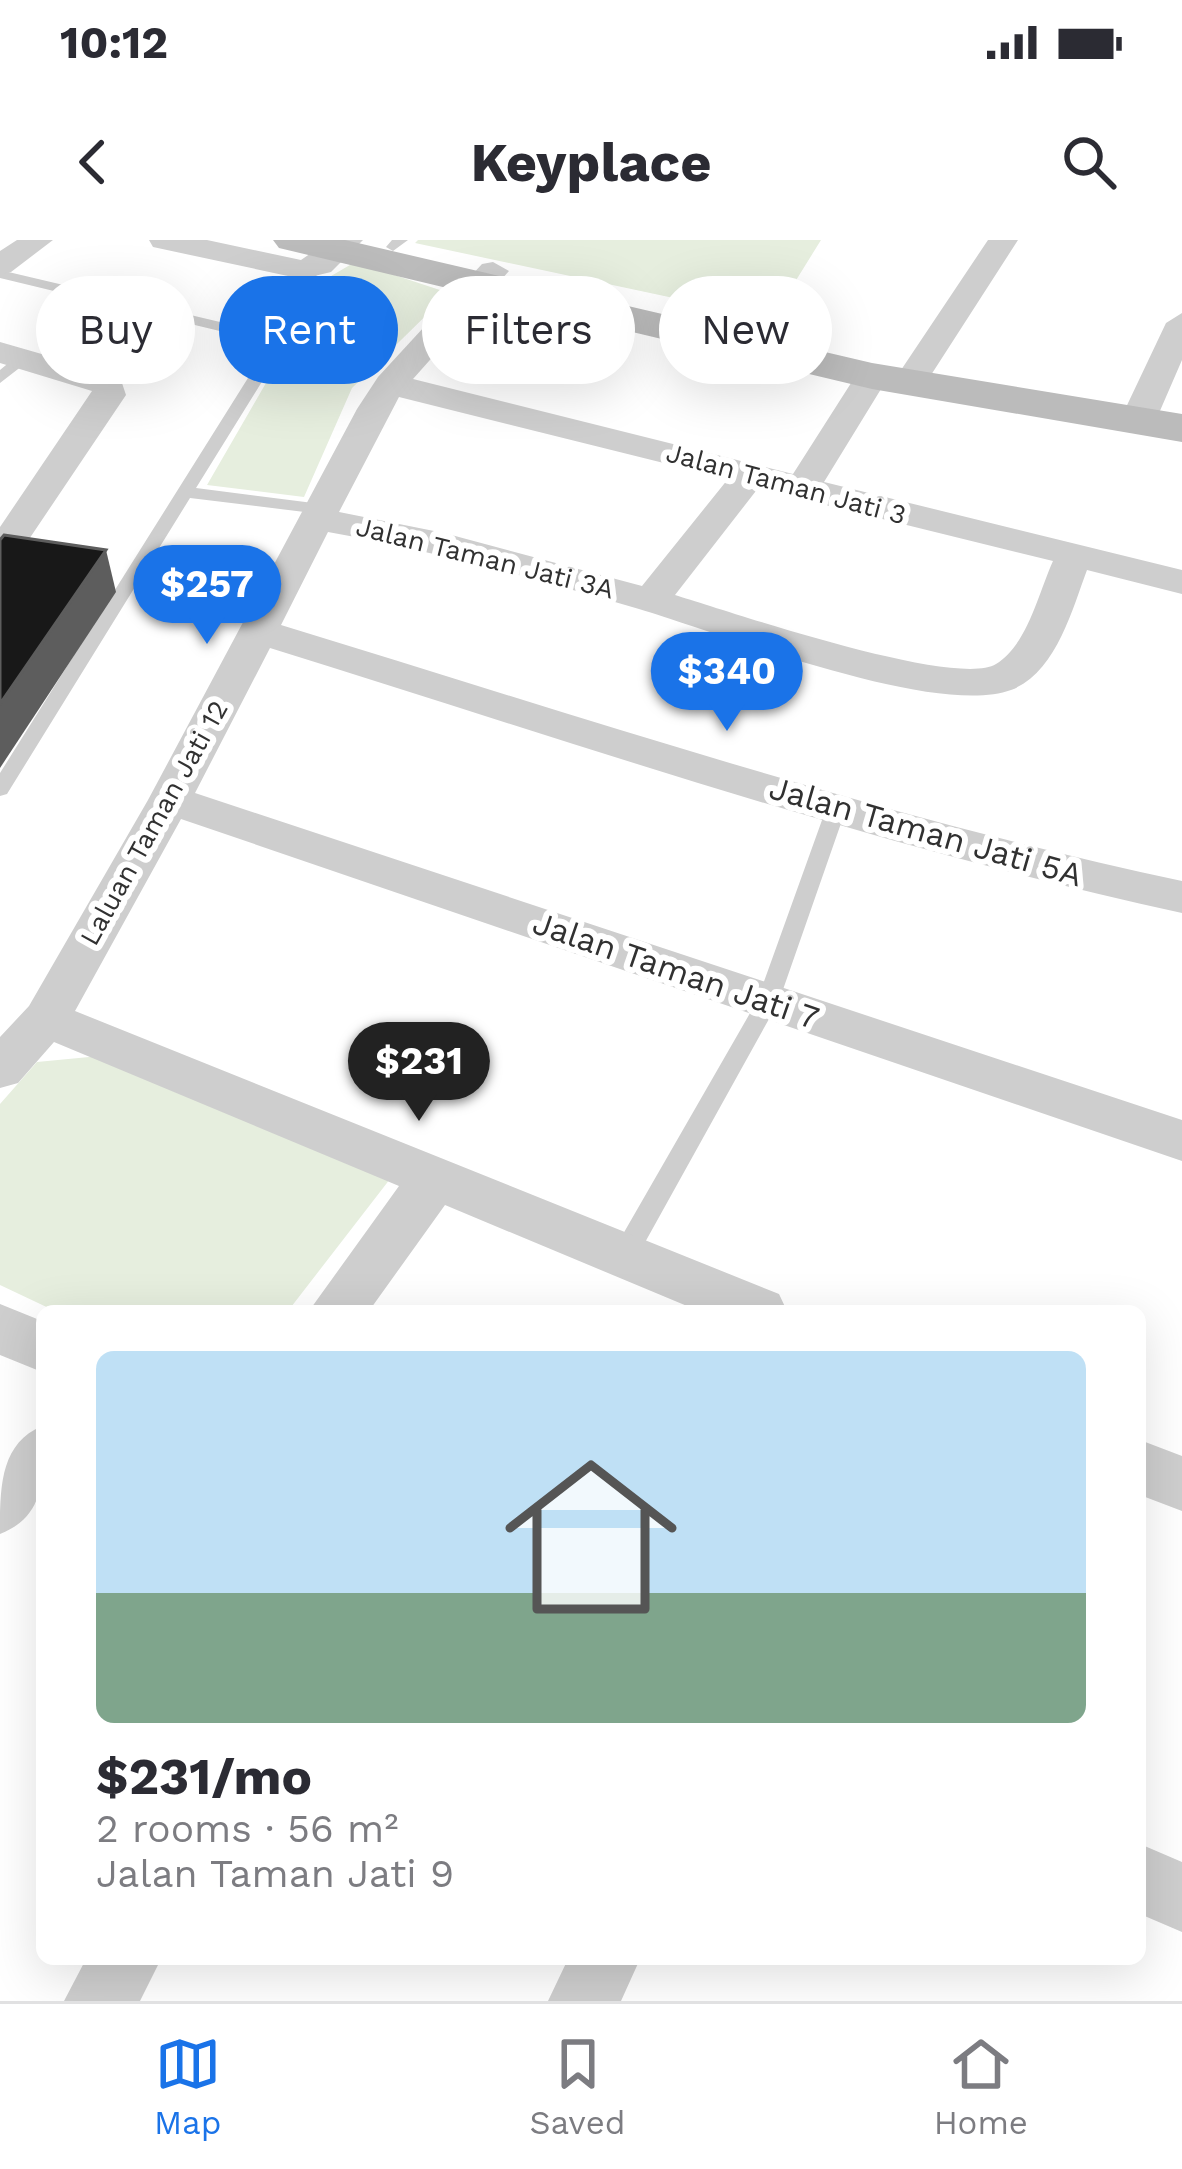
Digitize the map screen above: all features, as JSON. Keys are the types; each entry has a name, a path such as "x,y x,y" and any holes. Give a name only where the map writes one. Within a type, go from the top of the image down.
{"street":[{"path":"0,265 38,240"},
{"path":"164,240 244,248 290,269 349,247 478,276"},
{"path":"802,488 902,374 1003,240"},
{"path":"349,247 478,276"},
{"path":"635,312 902,374 1162,415 1182,323"},
{"name":"Laluan Taman Jati 12","path":"398,375 422,349"},
{"path":"8,363 109,387 109,395 10,563"},
{"name":"Laluan Taman Jati 12","path":"0,1069 46,1019 170,800 390,384"},
{"name":"Jalan Taman Jati 3","path":"390,384 1182,582"},
{"path":"651,600 750,475"},
{"name":"Jalan Taman Jati 3A","path":"318,514 948,682 986,684 1012,674 1029,655 1073,558"},
{"name":"Jalan Taman Jati 5A","path":"258,632 836,808 1052,868 1182,896"},
{"name":"Jalan Taman Jati 7","path":"170,800 1182,1141"},
{"path":"46,1019 744,1305"},
{"path":"341,1305 435,1178"},
{"path":"0,1328 36,1345"},
{"path":"0,1507 36,1460"},
{"path":"1146,1469 1182,1484"},
{"path":"1146,1881 1182,1898"},
{"path":"100,2001 122,1965"},
{"path":"584,2001 602,1965"}],"lane":[{"path":"323,276 349,247"},
{"path":"0,274 219,326"},
{"path":"0,789 254,384"},
{"name":"Jalan Taman Jati 3A","path":"188,492 318,514"},
{"path":"0,568 10,563"},
{"path":"105,582 127,585"},
{"path":"624,1256 767,1001 836,808"}],"green space":[{"path":"821,240 799,276 659,276 659,295 635,290 635,276 570,276 415,243"},
{"path":"355,262 397,276 331,276"},
{"path":"398,276 422,284 422,319 398,343"},
{"path":"265,384 356,384 304,497 207,485"},
{"path":"110,1055 390,1179 293,1305 42,1305 0,1285 0,1104 37,1062"}],"building":[{"path":"4,535 106,550 0,704 0,540"}]}
